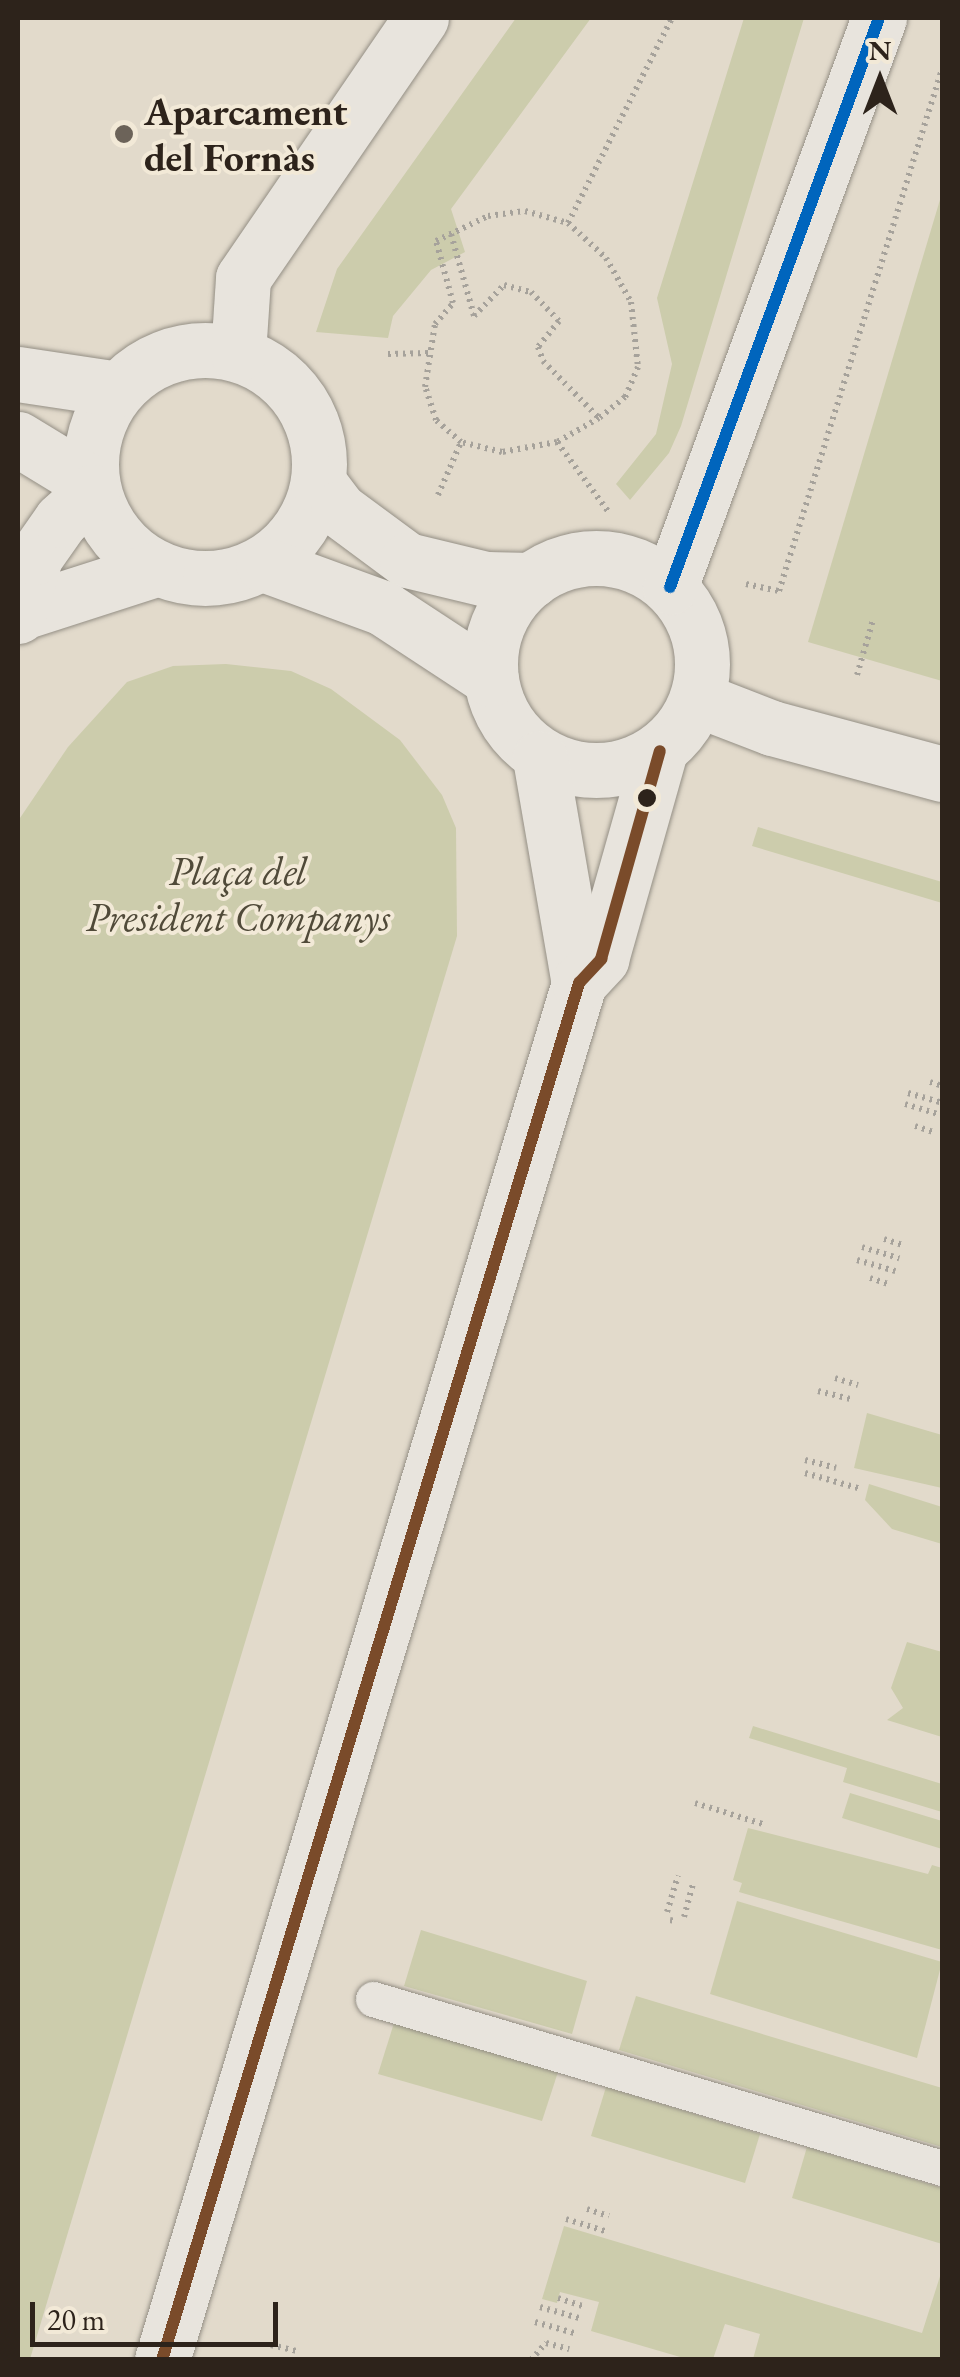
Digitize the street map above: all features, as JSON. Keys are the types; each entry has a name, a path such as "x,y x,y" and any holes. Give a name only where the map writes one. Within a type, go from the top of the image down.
{"street":[{"path":"238,354 243,278 421,18"},
{"path":"670,587 879,18"},
{"path":"20,614 156,569 210,578 263,564 293,539 318,482 317,434 290,386 238,354 191,350 152,361 118,388 89,452 92,488 113,535 156,569"},
{"path":"18,374 118,388"},
{"path":"18,439 92,488"},
{"path":"318,482 338,508 407,560 486,579 532,580"},
{"path":"20,614 35,557 61,520 92,488"},
{"path":"162,2360 579,983 601,959 660,751 697,699 702,653 692,618 670,587 635,562 594,557 557,564 518,590 494,630 492,680 496,707 540,758 576,770 626,768 660,751"},
{"path":"263,564 383,608 492,680"},
{"path":"697,699 772,728 942,774"},
{"path":"540,758 579,983"}],"lane":[{"path":"373,1998 942,2168"}],"path":[{"path":"568,223 672,18"},
{"path":"746,583 780,591 942,68"},
{"path":"525,211 568,223 620,280 638,338 638,366 624,397 557,442 502,452 461,442 436,420 425,387 429,353 435,324 453,303 436,241 451,234 488,216 525,211"},
{"path":"451,234 474,316 504,285 542,301 559,321 538,347 544,361 598,418"},
{"path":"388,354 429,353"},
{"path":"432,511 461,442"},
{"path":"557,442 610,514"},
{"path":"858,675 873,620"},
{"path":"930,1082 942,1086"},
{"path":"908,1093 942,1103"},
{"path":"905,1104 942,1115"},
{"path":"914,1126 936,1133"},
{"path":"884,1239 903,1244"},
{"path":"862,1247 899,1258"},
{"path":"858,1260 895,1271"},
{"path":"870,1278 891,1284"},
{"path":"834,1378 858,1385"},
{"path":"818,1391 854,1400"},
{"path":"806,1460 836,1468"},
{"path":"806,1474 860,1488"},
{"path":"695,1803 766,1825"},
{"path":"678,1876 674,1918 693,1884"},
{"path":"587,2210 609,2216"},
{"path":"566,2219 605,2232"},
{"path":"558,2298 583,2306"},
{"path":"540,2307 579,2318"},
{"path":"535,2322 574,2334"},
{"path":"531,2360 546,2343 570,2349"},
{"path":"271,2344 296,2352"}],"green space":[{"path":"516,18 591,18 451,209 465,252 431,270 393,316 388,338 316,332 337,269"},
{"path":"744,18 804,18 681,426 669,453 630,500 616,484 656,434 672,364 657,298"},
{"path":"942,193 942,681 808,642"},
{"name":"Plaça del President Companys","path":"226,664 291,671 331,689 400,740 442,795 456,828 457,936 30,2359 18,2359 18,821 68,747 127,682 173,666"},
{"path":"758,827 942,882 942,903 752,846"},
{"path":"867,1413 942,1435 942,1488 854,1468"},
{"path":"869,1484 942,1507 942,1544 892,1529 865,1500"},
{"path":"907,1642 942,1652 942,1737 887,1720 903,1708 891,1688"},
{"path":"753,1726 942,1784 942,1812 843,1782 847,1768 749,1738"},
{"path":"850,1793 942,1821 942,1849 842,1818"},
{"path":"748,1828 928,1874 932,1865 942,1868 942,1950 739,1892 742,1883 733,1880"},
{"path":"737,1901 942,1962 917,2058 710,1994"},
{"path":"421,1930 587,1981 572,2034 404,1986"},
{"path":"636,1996 942,2088 942,2147 619,2050"},
{"path":"394,2023 558,2072 542,2121 378,2074"},
{"path":"606,2087 760,2134 745,2183 591,2136"},
{"path":"807,2147 942,2188 942,2244 792,2198"},
{"path":"564,2226 922,2333 942,2270 942,2359 753,2359 760,2334 725,2324 713,2359 687,2359 591,2331 599,2302 560,2292 557,2303 542,2299"}],"transit line":[{"path":"670,587 879,18"},
{"path":"162,2360 579,983 601,959 660,751"}],"place":[{"name":"Aparcament del Fornàs","path":"124,134"}]}
